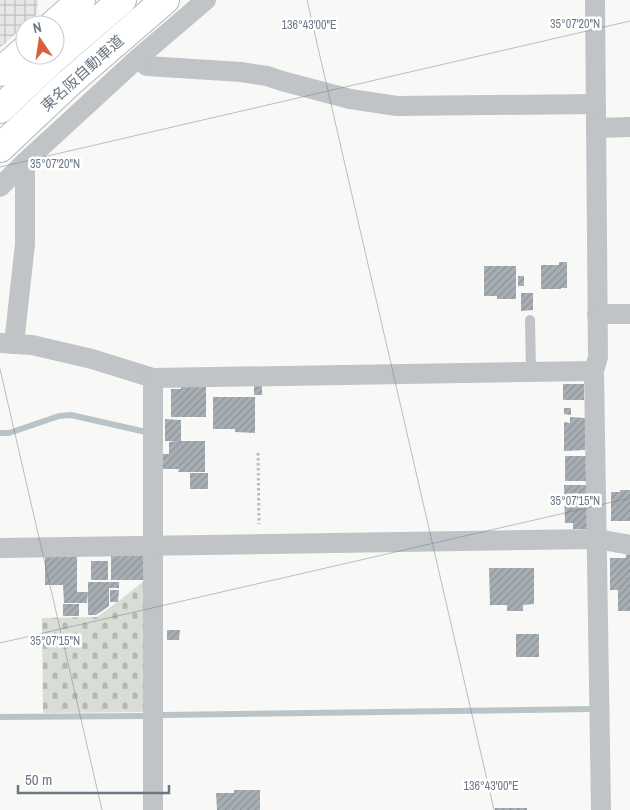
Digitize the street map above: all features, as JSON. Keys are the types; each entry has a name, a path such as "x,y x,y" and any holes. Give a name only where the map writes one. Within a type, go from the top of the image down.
{"main road":[{"path":"64,15 81,0"},
{"name":"東名阪自動車道","path":"0,109 51,60 122,0"},
{"name":"東名阪自動車道","path":"0,148 70,82 165,0"},
{"path":"0,72 15,59"}],"street":[{"path":"0,187 137,59 206,0"},
{"path":"594,0 598,357 594,371 601,810"},
{"path":"137,59 147,66 241,72 267,76 350,99 397,106 595,104"},
{"path":"596,128 630,127"},
{"path":"25,162 25,244 7,343 32,346 92,359 153,378 594,371"},
{"path":"597,314 630,314"},
{"path":"153,378 153,810"},
{"path":"0,548 597,540 630,545"}],"lane":[{"path":"530,320 531,372"}],"path":[{"path":"258,452 259,544"}],"shaded area":[{"path":"0,0 38,0 36,15 15,15 15,34 0,48"}],"green space":[{"path":"145,580 148,712 43,713 42,618 97,617"}],"building":[{"path":"559,262 567,262 567,288 541,289 541,265 559,265"},
{"path":"484,266 516,266 516,299 497,299 497,296 484,296"},
{"path":"518,276 524,276 524,286 518,286"},
{"path":"521,293 533,293 533,310 521,311"},
{"path":"181,382 206,382 206,417 171,417 171,389 181,389"},
{"path":"563,384 584,384 584,400 563,400"},
{"path":"254,385 262,385 262,395 254,395"},
{"path":"213,397 255,397 255,433 235,432 235,429 213,429"},
{"path":"564,408 571,408 571,415 564,414"},
{"path":"570,417 585,418 585,450 564,451 564,422 570,423"},
{"path":"165,419 181,420 181,441 205,441 205,472 178,472 179,469 162,469 163,454 169,454 169,442 177,441 165,441"},
{"path":"565,456 586,456 586,481 565,481"},
{"path":"190,473 208,473 208,489 190,489"},
{"path":"564,485 587,485 587,529 573,529 573,523 565,523"},
{"path":"620,490 630,490 630,521 611,521 611,492 620,492"},
{"path":"111,552 143,552 143,580 111,580"},
{"path":"626,552 630,552 630,611 618,611 618,590 610,590 610,558 626,558"},
{"path":"45,555 77,555 77,592 88,592 87,603 64,603 63,585 45,585"},
{"path":"91,561 108,561 108,580 91,580"},
{"path":"489,568 534,568 534,604 523,605 523,611 507,611 507,605 490,605"},
{"path":"88,582 119,582 119,588 109,588 109,606 96,615 88,615"},
{"path":"110,590 119,590 118,602 110,602"},
{"path":"63,604 79,604 79,616 63,616"},
{"path":"167,630 180,630 179,640 167,640"},
{"path":"516,634 539,634 539,657 516,657"},
{"path":"234,790 260,790 260,810 217,810 216,793 234,793"},
{"path":"495,808 527,808 527,810 495,810"}],"waterway":[{"path":"0,433 9,433 59,416 71,415 146,432"},
{"path":"162,715 591,709"},
{"path":"0,717 144,716"}]}
